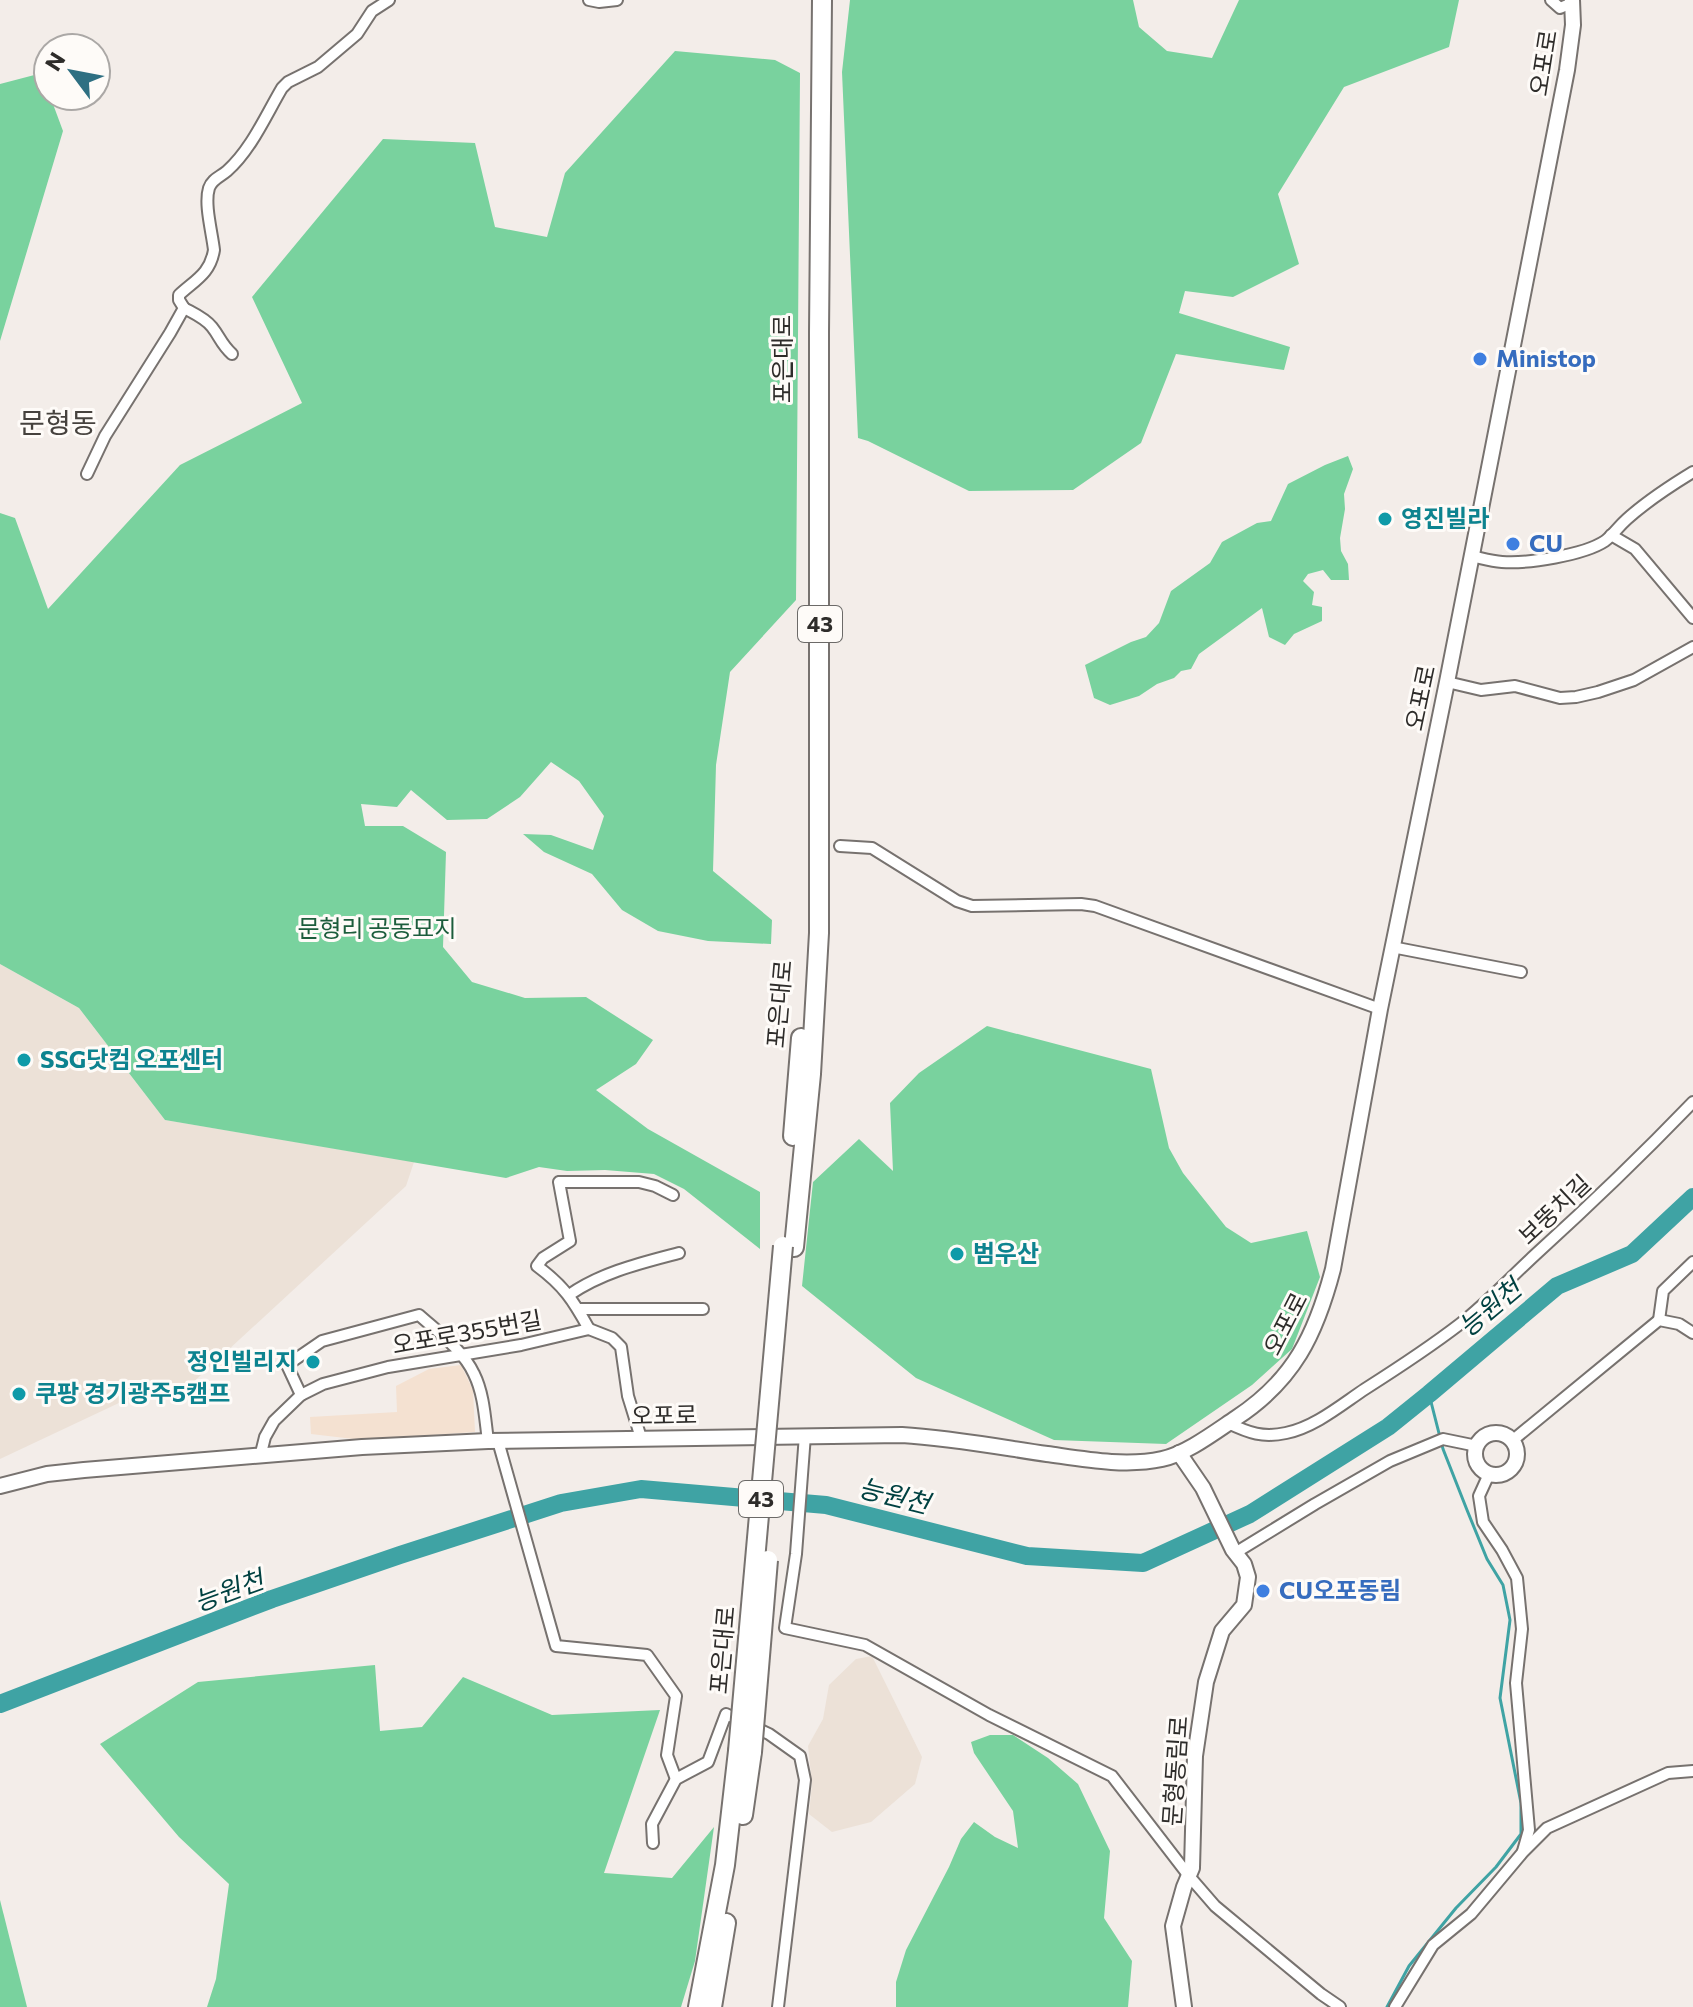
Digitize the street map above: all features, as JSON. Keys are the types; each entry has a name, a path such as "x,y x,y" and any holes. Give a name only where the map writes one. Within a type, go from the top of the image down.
{"highway":[{"name":"포은대로","path":"789,1247 808,964 807,307 811,0"},
{"name":"포은대로","path":"789,1247 811,1074 819,933 822,0"},
{"name":"43","path":"712,2007 732,1887 789,1247"},
{"name":"43","path":"698,2007 745,1752"},
{"path":"718,2007 732,1887"}],"street":[{"path":"232,354 222,345 212,326 184,308 179,300 179,295 199,280 213,257 207,200 212,181 236,160 282,88 318,67 357,34 372,11 389,0"},
{"path":"589,0 617,0"},
{"path":"1551,0 1560,8 1572,2"},
{"name":"오포로","path":"0,1486 47,1474 84,1470 362,1447 493,1441 902,1435 1127,1462 1163,1459 1179,1453 1269,1393 1302,1352 1325,1298 1333,1269 1392,947 1567,70 1572,2"},
{"path":"87,474 105,436 184,308"},
{"path":"1471,556 1500,562 1536,560 1590,548 1603,542 1627,519 1693,472"},
{"path":"1611,535 1635,549 1693,618"},
{"path":"1447,682 1481,690 1515,686 1560,698 1576,697 1634,680 1693,647"},
{"path":"840,846 872,848 957,901 972,906 1095,906 1380,1009"},
{"path":"1392,947 1521,972"},
{"name":"보뚱치길","path":"1228,1423 1250,1434 1288,1433 1311,1424 1414,1358 1463,1322 1611,1186 1693,1102"},
{"path":"641,1438 628,1396 621,1347 612,1338 589,1329 569,1295 537,1266 543,1258 570,1241 559,1182 639,1182 673,1195"},
{"path":"569,1295 586,1283 625,1267 679,1253"},
{"path":"1513,1440 1659,1320 1663,1291 1693,1262"},
{"path":"578,1309 703,1309"},
{"path":"301,1395 287,1365 322,1341 419,1315 462,1355 474,1374 556,1646 647,1655 676,1696 667,1755 676,1779"},
{"path":"1659,1320 1679,1324 1693,1333"},
{"name":"오포로355번길","path":"260,1457 265,1437 274,1421 301,1395 323,1384 388,1367 521,1345 589,1329"},
{"path":"1493,1432 1513,1440 1517,1453 1513,1466 1502,1474 1489,1474 1478,1466 1474,1452 1480,1439 1493,1432"},
{"path":"805,1435 796,1554 785,1628 865,1645 989,1715 1112,1776 1215,1906 1340,2007"},
{"path":"1234,1551 1390,1461 1429,1444 1443,1439 1477,1446"},
{"name":"문형동림로","path":"1179,1453 1203,1488 1248,1577 1244,1605 1222,1631 1206,1682 1195,1756 1192,1868 1173,1926 1184,2007"},
{"path":"1489,1474 1479,1496 1483,1522 1517,1578 1522,1629 1516,1683 1529,1830 1523,1852"},
{"path":"653,1843 652,1824 676,1779 708,1762 726,1714 769,1734 800,1756 805,1780 778,2007"},
{"path":"1395,2007 1433,1945 1471,1914 1547,1828 1668,1773 1693,1771"}],"shaded area":[{"path":"0,964 79,1008 165,1120 414,1162 406,1186 188,1387 138,1394 0,1459"},
{"path":"461,1365 473,1390 475,1432 362,1440 311,1434 310,1417 397,1412 396,1386 429,1369"},
{"path":"872,1656 922,1757 915,1784 871,1822 832,1832 809,1814 812,1784 808,1746 823,1719 829,1685 856,1659"}],"green space":[{"path":"850,0 1133,0 1139,27 1167,51 1212,58 1239,0 1459,0 1449,47 1344,87 1278,194 1299,264 1233,297 1185,291 1179,313 1290,347 1284,370 1176,354 1141,443 1073,490 969,491 858,438 842,72"},
{"name":"문형리 공동묘지","path":"675,51 775,60 800,73 796,600 730,672 716,765 713,871 772,920 771,944 708,941 658,931 622,910 592,874 544,852 523,834 551,835 593,850 604,816 579,781 551,762 520,797 487,819 447,820 411,790 397,807 361,804 365,826 403,826 446,852 443,947 472,982 525,998 586,997 653,1040 636,1064 596,1090 648,1129 760,1192 760,1249 684,1189 654,1174 539,1167 506,1178 165,1120 79,1008 0,964 0,513 15,518 48,609 180,465 302,403 252,297 383,139 475,143 495,227 547,237 565,173"},
{"path":"32,76 32,112 56,112 63,131 0,341 0,84"},
{"path":"1348,456 1353,469 1344,494 1340,538 1349,580 1331,580 1323,570 1308,574 1303,581 1314,592 1312,605 1322,607 1322,621 1294,634 1285,645 1269,637 1262,608 1199,654 1191,669 1181,671 1174,678 1157,684 1139,696 1110,705 1094,698 1085,665 1146,637 1159,623 1171,591 1210,563 1222,542 1257,523 1271,521 1288,484"},
{"path":"987,1026 1151,1069 1169,1148 1183,1173 1226,1227 1251,1243 1307,1231 1320,1277 1292,1349 1252,1385 1166,1444 1054,1440 916,1378 802,1286 813,1182 859,1139 893,1171 890,1103 919,1073"},
{"path":"375,1665 380,1731 422,1727 463,1677 552,1715 660,1710 604,1873 672,1878 714,1827 695,1961 681,2007 207,2007 216,1979 229,1884 179,1837 100,1744 198,1682"},
{"path":"990,1735 1013,1735 1048,1758 1078,1784 1110,1851 1104,1918 1132,1961 1128,2007 896,2007 896,1982 906,1950 961,1839 974,1822 1018,1848 1013,1811 974,1753 971,1742"},
{"path":"0,1900 27,2007 0,2007"}],"waterway":[{"name":"능원천","path":"0,1704 272,1599 400,1555 561,1503 641,1489 826,1505 1027,1556 1143,1563 1250,1514 1388,1427 1557,1286 1632,1254 1693,1197"},
{"path":"1387,2007 1409,1966 1521,1834 1521,1803 1500,1698 1510,1620 1503,1585 1487,1559 1443,1449 1429,1394"}],"place":[{"name":"Ministop","path":"1480,359"},
{"name":"영진빌라","path":"1385,519"},
{"name":"CU","path":"1513,544"},
{"name":"SSG닷컴 오포센터","path":"24,1060"},
{"name":"범우산","path":"957,1254"},
{"name":"정인빌리지","path":"313,1362"},
{"name":"쿠팡 경기광주5캠프","path":"19,1394"},
{"name":"CU오포동림","path":"1263,1591"}],"district":[{"name":"문형동","path":"58,423"}]}
